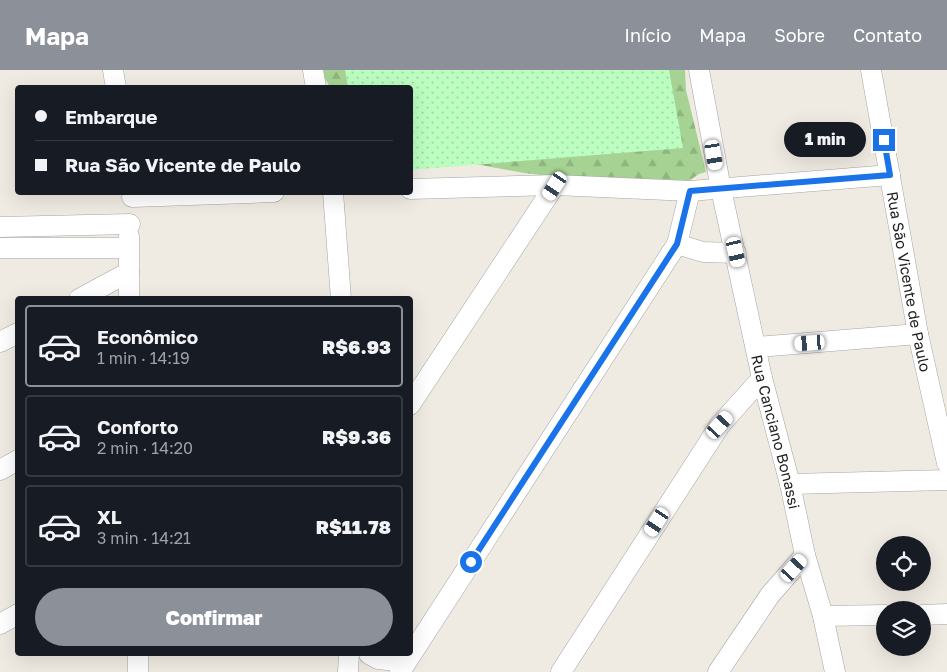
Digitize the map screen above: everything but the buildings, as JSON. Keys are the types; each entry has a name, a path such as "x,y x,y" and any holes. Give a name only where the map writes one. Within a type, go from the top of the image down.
{"street":[{"path":"113,70 116,85"},
{"path":"313,70 316,85"},
{"name":"Rua Canciano Bonassi","path":"699,70 721,190 757,347 762,378 790,484 805,555 823,616 835,672"},
{"name":"Rua São Vicente de Paulo","path":"871,70 918,334 947,464"},
{"path":"413,189 555,186 690,191 890,175"},
{"path":"413,399 555,186"},
{"path":"413,652 677,244 690,191"},
{"path":"129,296 128,248 132,195"},
{"path":"333,195 342,296"},
{"path":"0,227 130,224"},
{"path":"677,244 704,252 736,252"},
{"path":"0,248 128,248"},
{"path":"84,296 128,272"},
{"path":"0,342 15,334"},
{"path":"757,347 918,334"},
{"path":"561,672 720,425 762,378"},
{"path":"0,470 15,462"},
{"path":"790,484 947,480"},
{"path":"718,672 770,595 805,555"},
{"path":"931,614 947,614"},
{"path":"823,616 876,615"},
{"path":"0,624 15,616"},
{"path":"138,656 138,672"},
{"path":"348,656 348,672"},
{"path":"373,656 403,667 410,656"}],"green space":[{"path":"320,70 685,70 686,90 706,172 699,174 674,191 524,173 459,161 413,92 413,85 329,85"},
{"path":"345,70 669,70 683,148 413,170 413,85 348,85"}],"route":[{"path":"471,562 677,244 690,191 890,175 884,140"}]}
